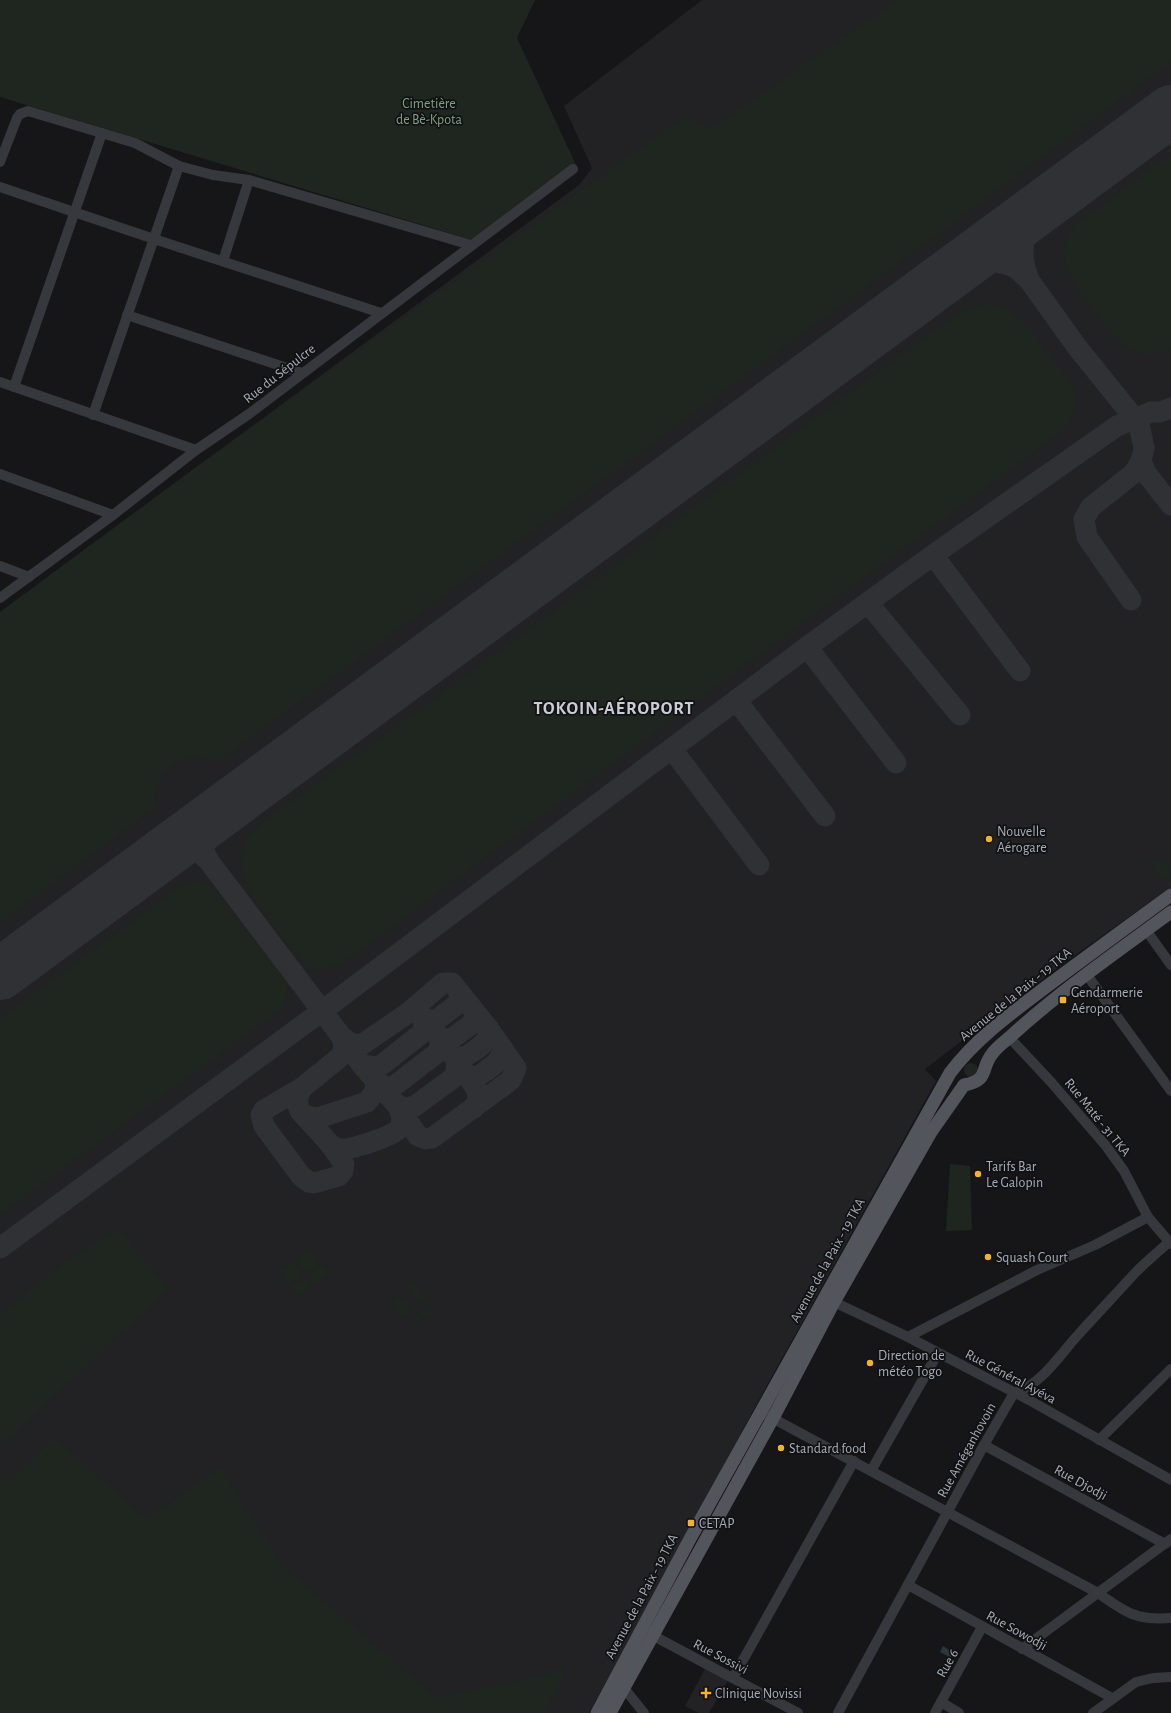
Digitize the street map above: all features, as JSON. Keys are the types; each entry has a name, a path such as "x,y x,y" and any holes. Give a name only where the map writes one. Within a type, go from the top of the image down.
{"main road":[{"name":"Avenue de la Paix - 19 TKA","path":"620,1683 666,1583 950,1073 960,1059 1006,1018 1171,895"},
{"name":"Avenue de la Paix - 19 TKA","path":"598,1713 652,1635 773,1418 834,1302 931,1132 964,1085 973,1084 983,1075 992,1054 1009,1037 1087,975 1171,912"},
{"path":"666,1583 678,1590"},
{"path":"610,1713 620,1683"}],"street":[{"path":"0,162 17,118 24,112 28,111 135,143 179,166 213,175 249,180 471,245"},
{"path":"14,387 102,133"},
{"path":"93,415 179,166"},
{"name":"Rue du Sépulcre","path":"0,598 114,515 196,450 249,414 302,372 573,169"},
{"path":"223,261 249,180"},
{"path":"0,188 154,240 381,313"},
{"path":"128,315 302,372"},
{"path":"0,382 196,450"},
{"path":"0,474 114,515"},
{"path":"0,566 29,577"},
{"path":"1146,930 1171,965"},
{"path":"1087,975 1171,1092"},
{"name":"Rue Maté - 31 TKA","path":"1009,1037 1051,1082 1106,1146 1124,1171 1148,1217 1170,1243"},
{"path":"908,1337 1037,1270 1095,1245 1148,1217"},
{"path":"1014,1392 1023,1390 1050,1367 1137,1271 1170,1243"},
{"name":"Rue Général Ayéva","path":"834,1302 908,1337 1014,1392 1171,1480"},
{"path":"871,1471 938,1353"},
{"path":"1099,1440 1169,1375"},
{"name":"Rue Améganhovoin","path":"838,1713 1014,1392"},
{"path":"761,1412 948,1511 1098,1593 1129,1614 1154,1619 1171,1618"},
{"name":"Rue Djodji","path":"984,1445 1168,1541"},
{"path":"734,1678 854,1461"},
{"path":"1022,1649 1168,1541"},
{"name":"Rue Sowodji","path":"908,1585 1112,1698"},
{"name":"Rue 6","path":"935,1713 982,1627"},
{"name":"Rue Sossivi","path":"652,1635 798,1713"},
{"path":"1093,1713 1129,1686 1144,1679 1171,1677"},
{"path":"620,1683 644,1713"},
{"path":"942,1702 959,1713"}],"shaded area":[{"path":"702,0 1171,0 1171,887 1064,963 925,1069 936,1081 754,1409 691,1528 589,1713 0,1713 0,612 579,185 592,168 564,106"},
{"path":"943,1646 954,1653 951,1658 940,1652"},
{"name":"Clinique Novissi","path":"706,1667 728,1680 709,1713 698,1713 685,1706"}],"green space":[{"name":"Cimetière de Bè-Kpota","path":"0,0 535,0 517,38 576,165 472,240 0,97"},
{"path":"897,0 1171,0 1171,62 219,761 193,757 182,759 172,764 164,772 154,793 156,807 0,923 0,612 199,465 683,117 712,128"},
{"path":"1171,154 1171,349 1165,352 1147,354 1135,352 1118,341 1093,309 1067,269 1065,260 1065,244 1074,226"},
{"path":"987,304 998,306 1009,311 1027,326 1070,381 1073,387 1075,406 1072,417 1061,432 342,964 311,970 305,964 283,939 261,909 249,890 245,880 241,860 243,849 249,836 262,822 432,701 959,313 978,305"},
{"path":"1146,858 1168,864 1171,868 1170,876 1166,879 1159,878 1154,868 1145,860"},
{"path":"195,881 215,889 282,974 285,979 287,990 284,1004 277,1013 0,1215 0,1018 186,882"},
{"path":"971,1063 976,1065 978,1070 976,1075 971,1077 966,1075 964,1070 966,1065"},
{"path":"950,1164 970,1166 972,1230 946,1231"},
{"path":"118,1228 169,1289 0,1446 0,1315 64,1263"},
{"path":"310,1249 320,1262 308,1272 306,1270 304,1271 296,1260"},
{"path":"293,1262 302,1273 300,1274 301,1276 289,1286 279,1272"},
{"path":"322,1264 329,1274 315,1285 309,1277 311,1276 309,1274"},
{"path":"303,1278 305,1280 307,1279 313,1286 299,1297 291,1288"},
{"path":"414,1283 432,1307 419,1301 408,1288"},
{"path":"400,1297 408,1303 413,1311 403,1318 392,1304"},
{"path":"422,1310 431,1313 415,1324 416,1317"},
{"path":"55,1438 147,1519 220,1467 284,1567 437,1698 567,1670 544,1713 0,1713 0,1475 8,1481"}],"taxiway":[{"path":"1029,280 1023,258 1025,238 1033,221 1046,203"},
{"path":"954,271 969,264 984,260 1006,264 1016,268 1029,280 1077,347 1139,424 1144,448 1141,461 1134,473 1091,507 1084,519 1087,537 1131,600"},
{"path":"0,1248 322,1011 807,647 933,555 1117,426 1151,412 1160,412 1171,408"},
{"path":"1141,461 1146,473 1171,505"},
{"path":"933,555 1020,671"},
{"path":"868,603 960,715"},
{"path":"807,647 896,763"},
{"path":"736,700 825,816"},
{"path":"672,749 759,865"},
{"path":"167,850 178,848 194,850 208,860 203,841 205,829 216,812"},
{"path":"208,860 341,1036 362,1065 396,1104 418,1136 426,1139 432,1138 511,1080 516,1068 488,1028 452,983 443,983 408,1013 363,1044 351,1044 341,1036 344,1047 339,1058 303,1087 264,1110 261,1115 264,1126 301,1176 309,1182 314,1183 339,1176 343,1171 344,1164 330,1144 300,1111 298,1099 299,1093 303,1087"},
{"path":"432,1028 435,1021 459,1003 460,993"},
{"path":"408,1013 418,1013 426,1019 477,1090 478,1100 473,1109"},
{"path":"439,1037 450,1040 473,1023 475,1013"},
{"path":"362,1065 377,1067 383,1064 422,1033 426,1019 435,1021"},
{"path":"455,1057 465,1057 482,1045 487,1038 488,1028"},
{"path":"304,1115 314,1118 321,1117 367,1102 374,1093 377,1082 388,1088 394,1086 437,1053 440,1047 439,1037"},
{"path":"468,1076 477,1077 490,1068 500,1058 503,1049"},
{"path":"396,1104 404,1108 415,1106 453,1078 456,1072 457,1061"},
{"path":"330,1144 341,1149 346,1149 372,1142 389,1135 400,1127 402,1120 400,1111"}],"runway":[{"path":"0,974 1171,111"}],"place":[{"name":"Nouvelle Aérogare","path":"989,839"},
{"name":"Gendarmerie Aéroport","path":"1063,1000"},
{"name":"Tarifs Bar Le Galopin","path":"978,1174"},
{"name":"Squash Court","path":"988,1257"},
{"name":"Direction de météo Togo","path":"870,1363"},
{"name":"Standard food","path":"781,1448"},
{"name":"CETAP","path":"691,1523"},
{"name":"Clinique Novissi","path":"706,1693"}],"district":[{"name":"TOKOIN-AÉROPORT","path":"614,708"}]}
